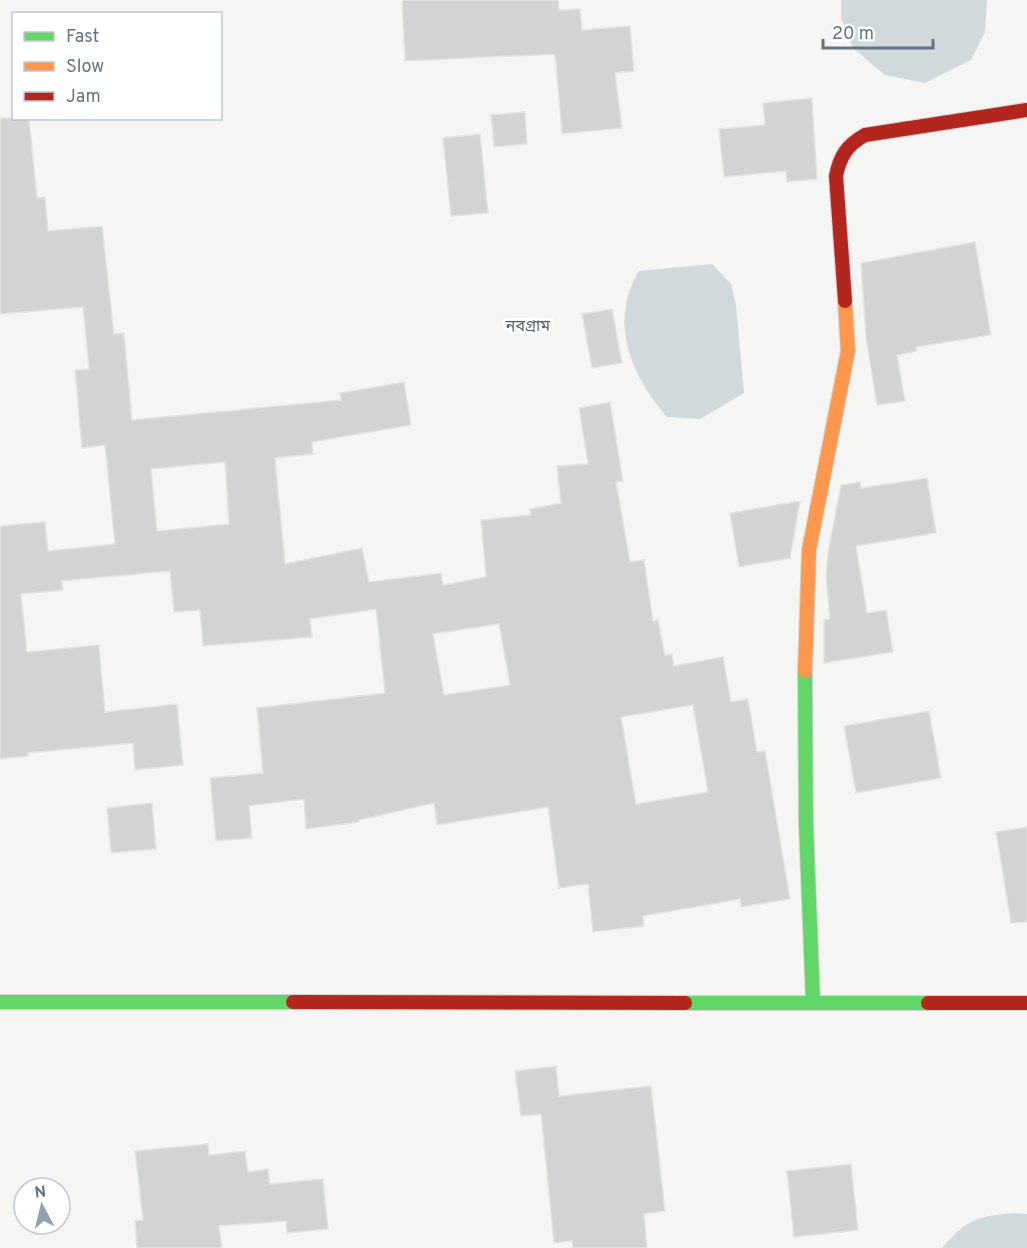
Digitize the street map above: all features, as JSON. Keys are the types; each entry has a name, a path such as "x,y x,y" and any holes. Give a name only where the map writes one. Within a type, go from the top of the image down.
{"street":[{"path":"813,1001 806,835 805,620 809,550 848,351 836,176 840,156 849,144 865,135 1027,110"},
{"path":"0,1002 1027,1003"}],"shaded area":[{"path":"841,0 987,0 985,32 971,60 925,83 885,75 853,48 841,18"},
{"path":"712,264 731,284 736,305 744,393 700,419 667,417 643,384 628,348 625,310 630,290 639,271"},
{"path":"1013,1213 1027,1214 1027,1248 942,1248 958,1231 973,1221"}],"building":[{"path":"402,0 558,0 559,10 580,9 582,30 630,26 634,71 615,73 622,128 562,134 555,54 405,61"},
{"path":"812,98 817,179 787,182 786,171 724,177 719,129 765,125 763,103"},
{"path":"525,112 527,144 494,147 491,115"},
{"path":"0,118 29,120 37,198 45,197 48,231 102,226 114,334 124,333 132,420 341,400 340,393 404,382 411,425 312,442 313,454 275,458 285,564 362,548 369,582 441,573 443,585 486,577 481,520 531,515 530,509 561,503 557,466 588,464 579,408 610,402 623,481 616,482 630,562 644,560 653,621 658,620 665,655 672,654 674,666 723,657 731,702 748,699 757,752 765,751 790,899 741,907 740,899 643,916 644,926 593,932 588,884 559,888 548,807 437,825 434,803 359,820 359,822 306,829 304,799 249,806 252,838 216,841 210,778 263,773 257,708 385,693 376,609 310,619 312,637 203,646 200,610 174,612 170,571 62,581 63,590 21,594 27,652 99,645 105,712 177,704 183,765 135,770 133,743 28,753 29,756 0,759 0,526 45,522 48,551 115,544 105,445 82,448 75,370 89,369 83,307 0,314","holes":["225,462 229,524 157,531 151,469","499,624 510,685 444,695 433,634","693,705 708,792 636,804 621,717"]},
{"path":"480,134 488,213 451,216 443,138"},
{"path":"975,242 991,335 916,347 917,351 897,355 905,401 877,405 866,338 861,263"},
{"path":"612,309 622,363 592,368 582,314"},
{"path":"927,478 936,533 856,546 867,613 886,610 893,652 824,663 824,620 830,619 826,576 828,552 841,485 860,482 861,488"},
{"path":"800,501 790,558 739,567 730,513"},
{"path":"929,711 941,778 856,793 844,726"},
{"path":"152,803 156,849 111,853 107,808"},
{"path":"1027,827 1027,922 1011,923 996,832"},
{"path":"556,1066 559,1096 651,1086 665,1211 644,1214 647,1248 573,1248 572,1241 554,1243 541,1114 521,1116 515,1071"},
{"path":"208,1144 209,1155 245,1151 248,1172 268,1169 270,1184 323,1179 328,1229 287,1233 286,1221 219,1226 222,1248 137,1248 135,1221 143,1220 135,1151"},
{"path":"851,1164 858,1230 794,1237 787,1171"}],"traffic: fast":[{"path":"805,671 806,824 813,1001"},
{"path":"0,1002 293,1002"},
{"path":"685,1003 928,1003"}],"traffic: slow":[{"path":"805,671 809,550 848,351 845,301"}],"traffic: jam":[{"path":"845,301 836,176 842,157 849,147 865,135 1027,110"},
{"path":"293,1002 685,1003"},
{"path":"928,1003 1027,1003"}],"district":[{"name":"নবগ্ৰাম","path":"528,325"}]}
